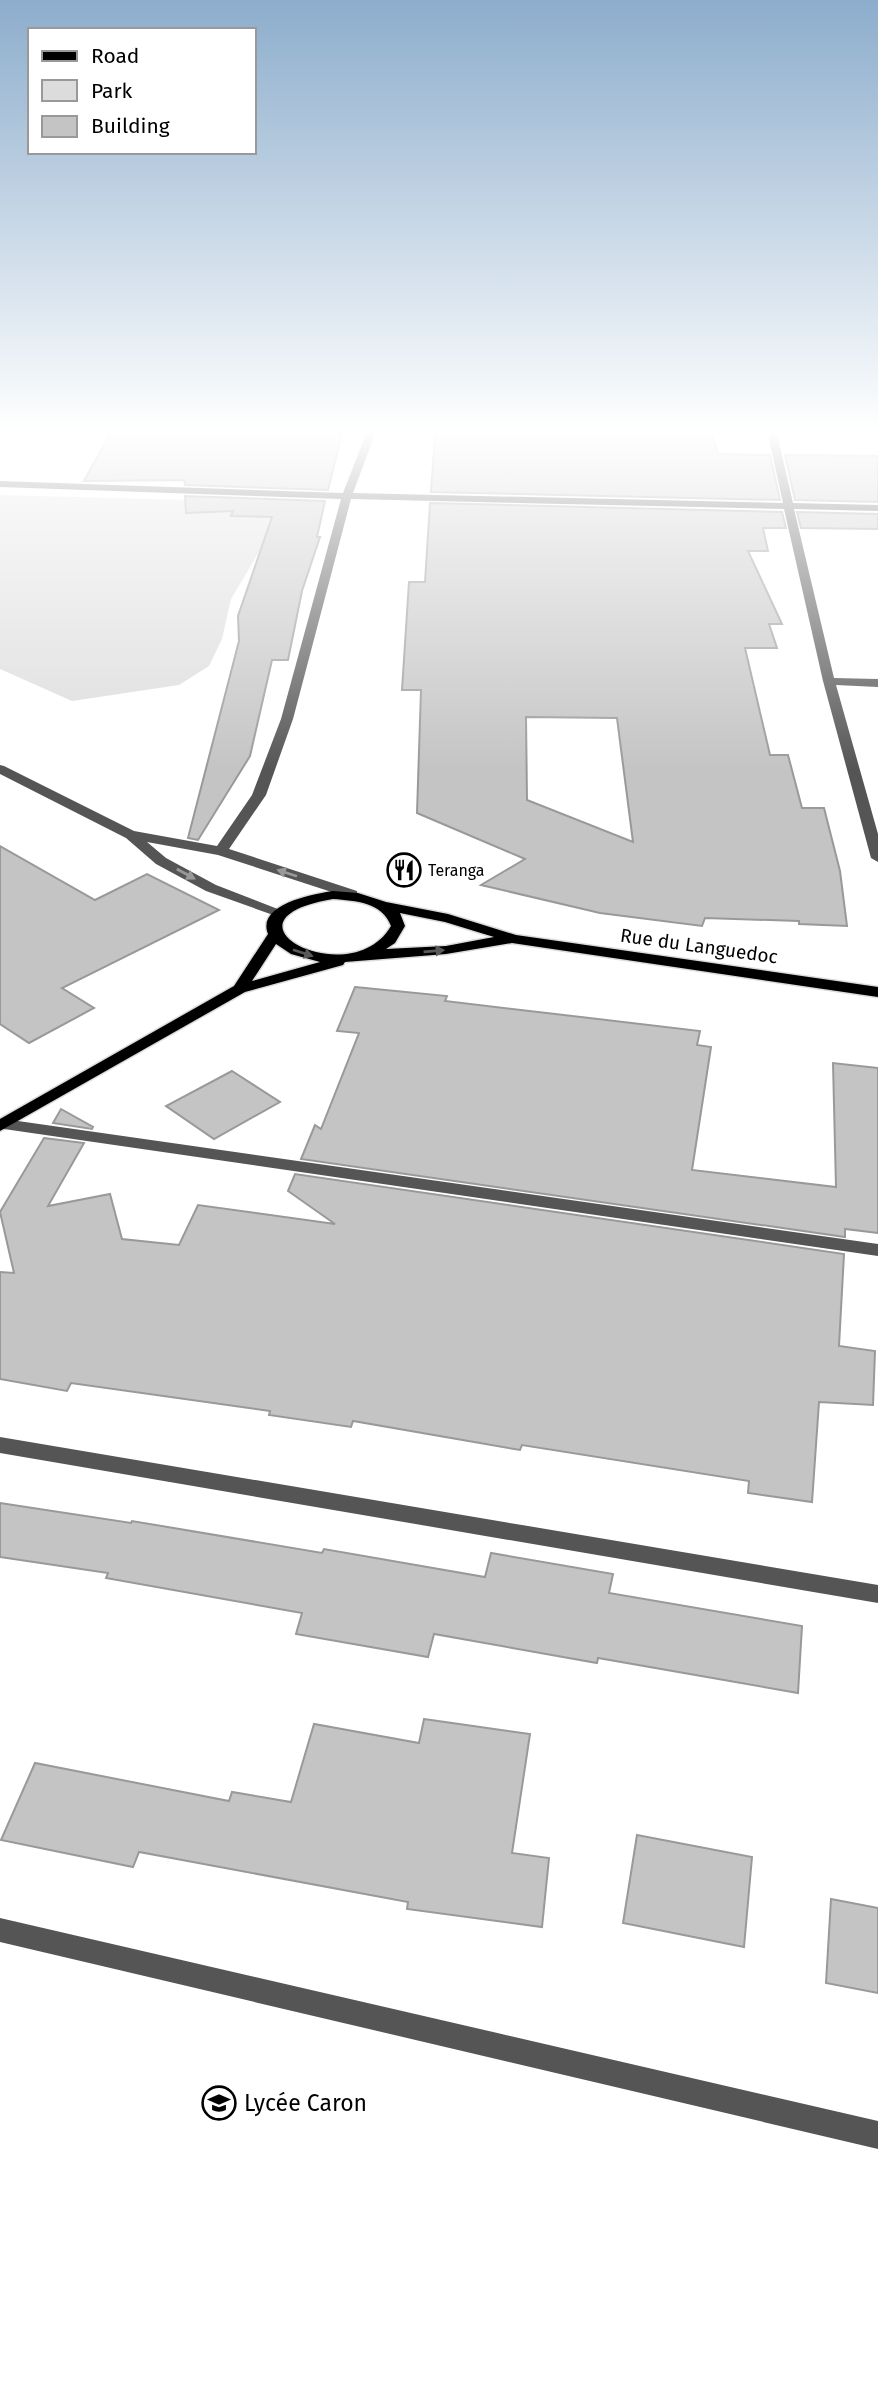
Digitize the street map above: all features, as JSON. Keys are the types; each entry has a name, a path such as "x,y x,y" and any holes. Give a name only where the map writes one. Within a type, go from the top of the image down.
{"main road":[{"path":"352,894 371,898 387,906 448,918 514,939 440,951 328,959 293,951 282,943 276,934 275,923 281,912 294,903 311,897 352,894"},
{"path":"366,955 388,943 398,926 396,916 387,906"},
{"path":"240,989 276,934"},
{"name":"Rue du Languedoc","path":"514,939 878,992"},
{"path":"2,1125 240,989 318,970 348,958"}],"street":[{"path":"221,851 259,795 286,719 333,546"},
{"path":"799,546 830,681 878,859"},
{"path":"830,681 878,683"},
{"path":"0,769 131,835 161,861 211,888 281,912"},
{"path":"131,835 221,851 352,894"},
{"path":"2,1125 878,1250"},
{"path":"0,1445 878,1594"},
{"path":"0,1930 878,2135"}],"green space":[{"path":"0,546 263,546 231,599 222,639 209,666 179,685 72,701 0,669"}],"building":[{"path":"262,546 317,546 302,591 288,660 272,660 250,756 198,840 188,838 239,641 238,616"},
{"path":"427,546 767,546 768,551 748,551 782,624 769,624 777,648 745,648 770,755 788,755 802,808 824,808 840,871 847,926 799,924 799,921 705,918 702,926 600,913 481,885 525,859 417,813 421,690 402,690 409,582 425,582","holes":["526,717 617,718 633,842 527,800"]},
{"path":"0,846 95,900 147,874 219,910 62,988 94,1008 29,1043 0,1024"},
{"path":"355,987 447,996 445,1001 700,1031 697,1045 711,1047 692,1170 836,1187 833,1063 878,1068 878,1233 845,1229 845,1237 301,1159 315,1125 321,1129 359,1033 337,1031"},
{"path":"232,1071 280,1102 214,1139 166,1106"},
{"path":"61,1109 93,1127 92,1129 53,1123"},
{"path":"44,1138 84,1143 48,1206 110,1194 122,1239 179,1245 198,1205 335,1224 288,1191 295,1174 844,1254 839,1346 875,1351 873,1405 819,1402 812,1502 748,1493 749,1481 522,1445 520,1450 353,1421 351,1427 269,1415 270,1411 71,1383 67,1391 0,1379 0,1272 14,1273 0,1212"},
{"path":"0,1503 131,1523 132,1521 322,1553 324,1549 485,1577 491,1553 613,1574 609,1593 802,1626 798,1693 598,1658 597,1663 434,1634 428,1657 296,1634 302,1613 106,1578 108,1573 0,1557"},
{"path":"424,1719 530,1734 512,1853 549,1858 542,1927 407,1909 408,1902 139,1852 133,1867 1,1840 35,1763 229,1801 232,1792 291,1802 314,1724 419,1743"},
{"path":"637,1835 752,1857 744,1947 623,1923"},
{"path":"831,1899 878,1908 878,1993 826,1983"}],"place":[{"name":"Teranga","path":"404,870"},
{"name":"Lycée Caron","path":"219,2103"}]}
